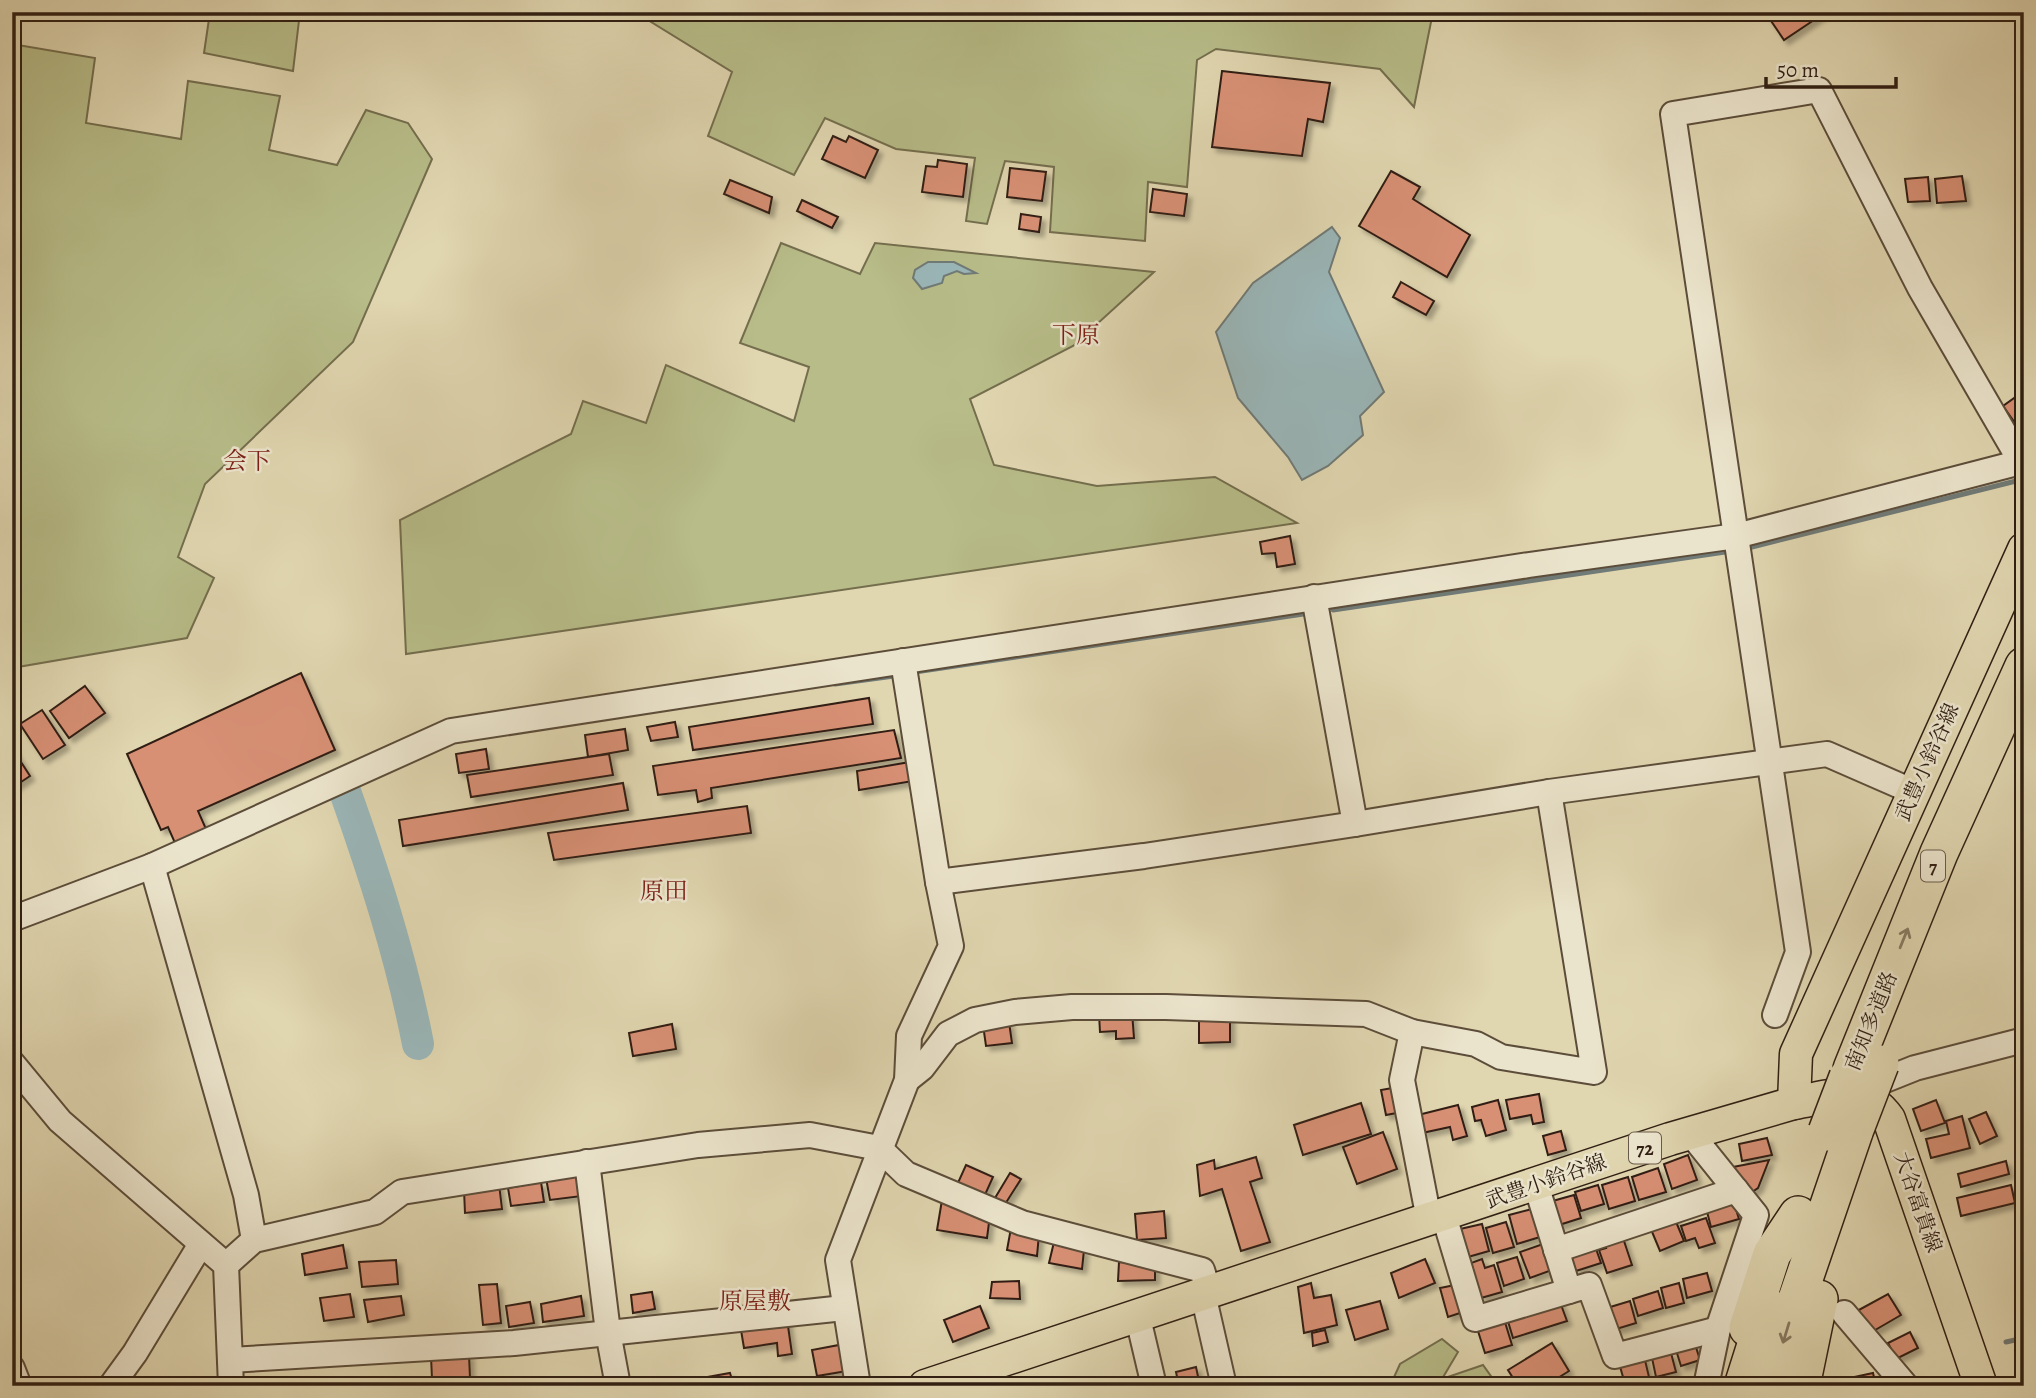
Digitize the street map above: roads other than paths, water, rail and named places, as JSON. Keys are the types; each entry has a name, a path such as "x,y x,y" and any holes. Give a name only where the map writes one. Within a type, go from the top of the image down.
{"highway":[{"name":"南知多道路","path":"1770,1386 1861,1075 1939,853 2024,666"},
{"name":"南知多道路","path":"1861,1075 1943,906 2024,724"},
{"name":"南知多道路","path":"1742,1386 1798,1215 1843,1136"},
{"path":"1801,1386 1827,1259 1855,1162 1843,1136"},
{"path":"1729,1386 1772,1254 1798,1215"}],"main road":[{"name":"武豊小鈴谷線","path":"938,1384 1137,1314 1206,1293 1435,1210 1536,1185 1794,1103 1796,1054 2024,549"},
{"path":"1794,1103 1861,1075"},
{"name":"大谷富貴線","path":"1861,1075 1889,1119 1982,1386"}],"street":[{"path":"12,919 152,866 451,731 1314,597 1736,536 2022,462 1920,288 1819,90 1673,114 1736,536 1769,761 1798,952 1775,1015"},
{"path":"1314,597 1355,824"},
{"path":"858,1386 838,1260 879,1147 907,1080 909,1036 951,946 938,882 903,662"},
{"path":"938,882 1144,856 1549,792 1827,754 1914,792"},
{"path":"907,1080 922,1068 948,1034 975,1020 1015,1012 1072,1006 1366,1014 1412,1032 1476,1044 1501,1057 1594,1072 1549,792"},
{"path":"152,866 246,1195 254,1240"},
{"path":"1412,1032 1402,1080 1435,1210 1475,1319 1590,1285 1615,1356 1718,1329"},
{"path":"1861,1075 1914,1068 2024,1040"},
{"path":"12,1063 60,1121 226,1265 231,1386"},
{"path":"1691,1134 1756,1215 1718,1329 1706,1386"},
{"path":"226,1265 254,1240 375,1212 402,1192 698,1145 810,1135 879,1147 906,1174 1022,1223 1202,1270 1224,1386"},
{"path":"587,1162 608,1332 618,1386"},
{"path":"1536,1185 1569,1291"},
{"path":"1556,1250 1737,1190"},
{"path":"111,1386 135,1353 201,1244"},
{"path":"230,1360 513,1343 844,1308"},
{"path":"1137,1314 1154,1386"},
{"path":"1844,1314 1906,1386"},
{"path":"12,1368 19,1386"}],"water":[{"path":"1332,227 1340,238 1329,272 1384,392 1360,416 1363,435 1328,466 1302,480 1288,457 1238,398 1216,332 1253,283"},
{"path":"928,262 954,262 976,273 964,274 957,271 944,276 942,283 922,289 913,278 915,270"}],"waterway":[{"path":"1752,547 2024,479"},
{"path":"1333,610 1725,552"},
{"path":"915,672 1310,613"},
{"path":"835,684 894,676"},
{"path":"343,786 385,914 418,1044"},
{"path":"2006,1342 2024,1338"}],"district":[{"name":"下原","path":"1076,335"},
{"name":"会下","path":"247,461"},
{"name":"原田","path":"664,891"},
{"name":"原屋敷","path":"755,1301"}]}
